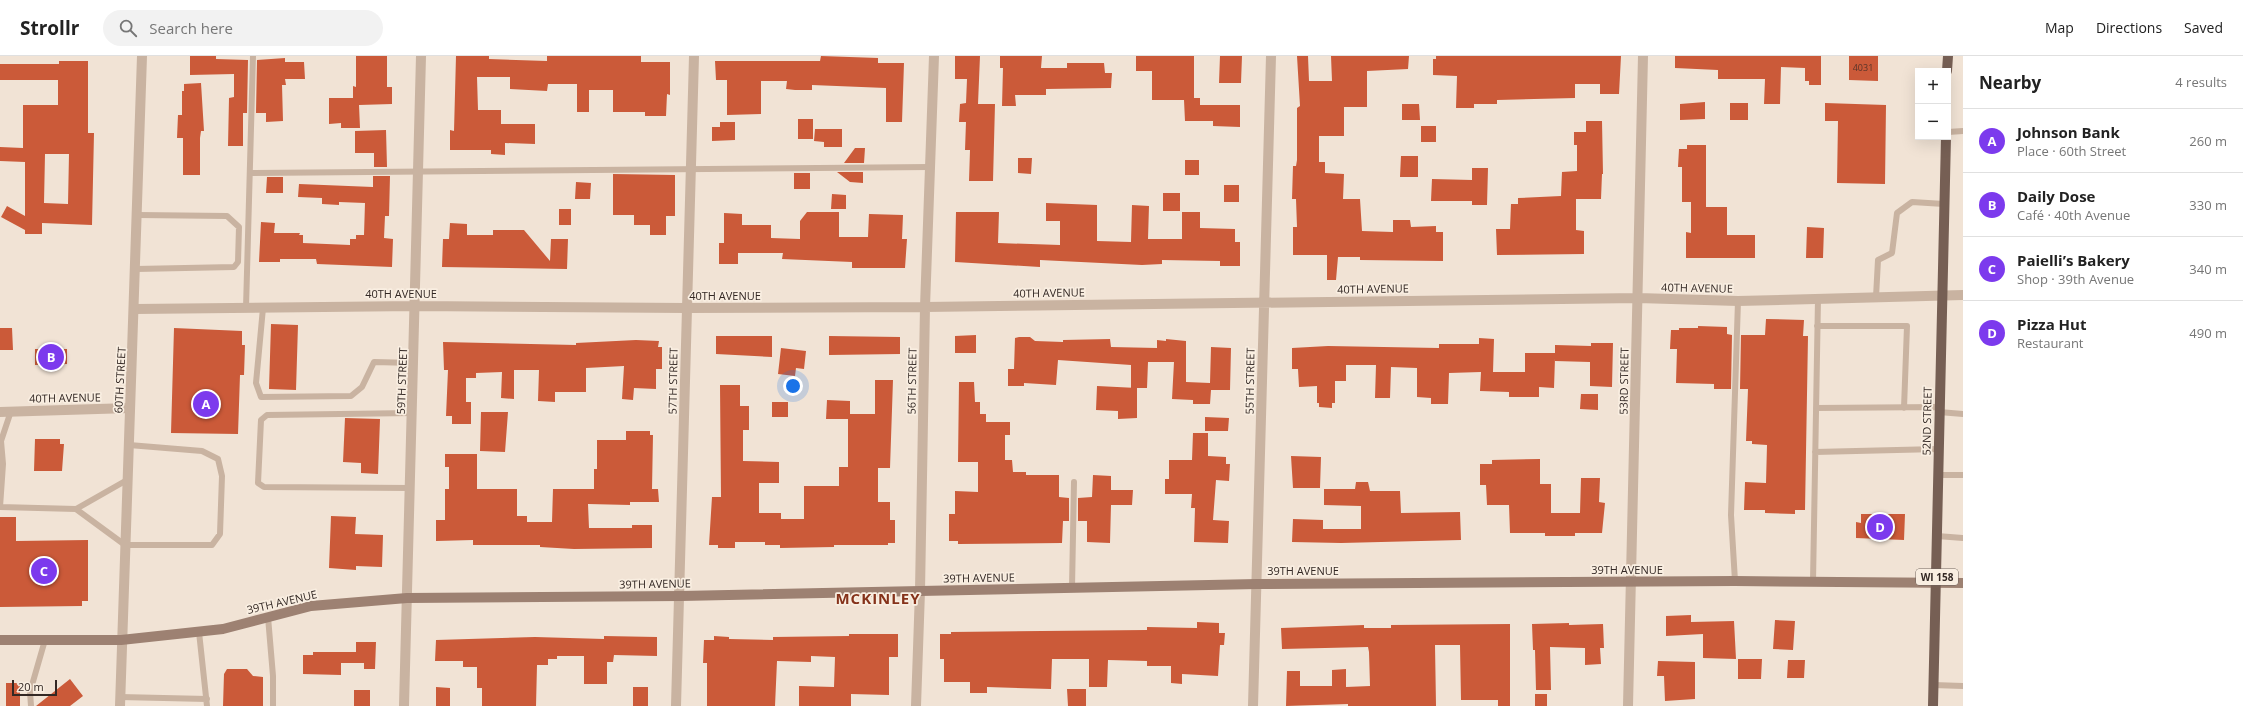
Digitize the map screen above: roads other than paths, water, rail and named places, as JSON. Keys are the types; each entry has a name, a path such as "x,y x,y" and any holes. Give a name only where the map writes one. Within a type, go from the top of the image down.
{"main road":[{"path":"1948,56 1948,68"},
{"name":"52ND STREET","path":"1933,706 1941,295 1946,140"},
{"name":"39TH AVENUE","path":"0,640 121,640 223,630 311,606 407,598 681,596 1258,584 1735,581 1936,584 1963,583"}],"street":[{"name":"60TH STREET","path":"120,702 127,480 135,309 142,56"},
{"name":"59TH STREET","path":"404,706 422,56"},
{"name":"57TH STREET","path":"676,706 681,596 686,308 692,169 694,56"},
{"name":"56TH STREET","path":"916,706 920,591 925,307 934,56"},
{"name":"55TH STREET","path":"1253,706 1258,584 1271,56"},
{"name":"53RD STREET","path":"1628,706 1644,56"},
{"name":"40TH AVENUE","path":"135,309 416,306 686,308 925,307 1638,298 1738,301 1963,295"},
{"name":"40TH AVENUE","path":"0,412 130,408"}],"lane":[{"path":"246,308 253,56"},
{"path":"1951,132 1963,132"},
{"path":"250,173 930,167"},
{"path":"1876,297 1878,260 1892,253 1897,213 1912,202 1944,204"},
{"path":"136,268 234,266 238,262 239,227 228,216 138,215"},
{"path":"1813,582 1818,298"},
{"path":"1735,581 1731,515 1738,301"},
{"path":"263,308 256,383 261,397 289,398 311,395 351,396 362,386 374,362 414,363"},
{"path":"1817,326 1907,326 1904,408"},
{"path":"1816,408 1939,409 1963,414"},
{"path":"11,411 1,441 0,506 76,509 127,480"},
{"path":"410,488 264,487 258,483 261,420 267,415 413,413"},
{"path":"76,509 125,545 212,545 220,534 222,476 218,459 202,451 129,445"},
{"path":"1815,452 1938,449"},
{"path":"1938,475 1963,475"},
{"path":"1072,588 1074,482"},
{"path":"1937,536 1963,538"},
{"path":"268,617 273,676 273,706"},
{"path":"199,632 207,706"},
{"path":"31,706 30,692 45,640"},
{"path":"1934,685 1963,686"},
{"path":"120,702 207,698"}],"place":[{"name":"Daily Dose","path":"51,357"},
{"name":"Johnson Bank","path":"206,404"},
{"name":"Pizza Hut","path":"1880,527"},
{"name":"Paielli’s Bakery","path":"44,571"}],"district":[{"name":"MCKINLEY","path":"878,599"}]}
